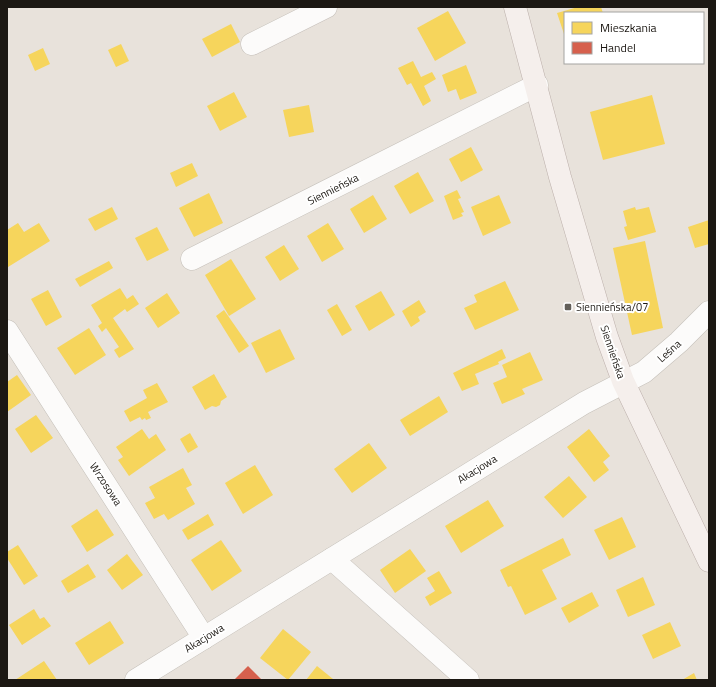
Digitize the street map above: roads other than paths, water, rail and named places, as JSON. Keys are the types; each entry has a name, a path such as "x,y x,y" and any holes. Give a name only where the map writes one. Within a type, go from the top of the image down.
{"main road":[{"name":"Siennieńska","path":"515,7 537,85 560,178 591,286 623,382 709,561"}],"street":[{"path":"252,44 326,7"},
{"name":"Siennieńska","path":"192,259 537,85"},
{"name":"Leśna","path":"623,382 644,372 652,366 709,312"},
{"name":"Wrzosowa","path":"7,331 204,638"},
{"name":"Akacjowa","path":"136,680 584,403 623,382"},
{"path":"332,558 468,680"}],"place":[{"name":"Siennieńska/07","path":"568,307"}]}
